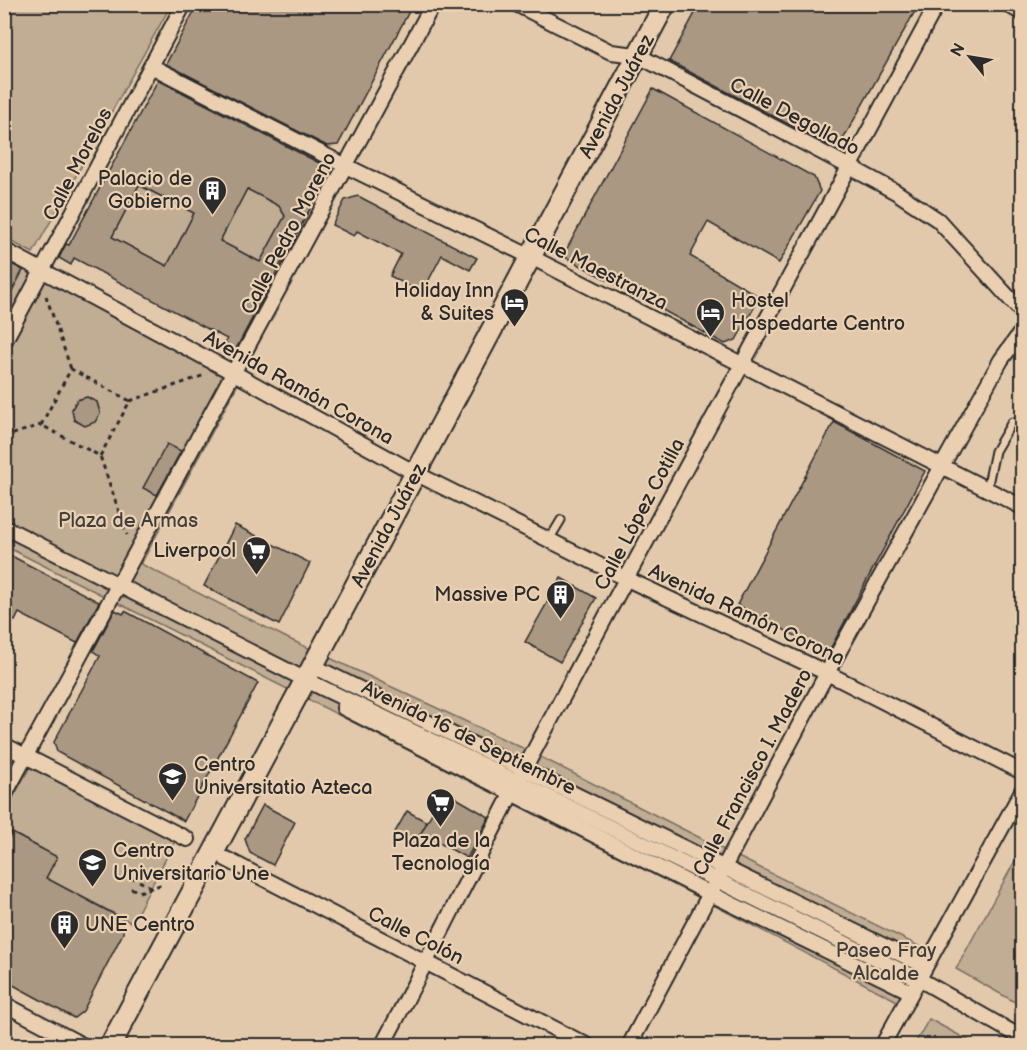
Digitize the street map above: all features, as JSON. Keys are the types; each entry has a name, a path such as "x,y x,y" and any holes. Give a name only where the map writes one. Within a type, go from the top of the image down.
{"main road":[{"name":"Avenida Juárez","path":"110,1046 664,4"}],"street":[{"name":"Calle Morelos","path":"4,342 184,4"},
{"name":"Calle Pedro Moreno","path":"4,796 135,556 230,370 346,166 433,4"},
{"name":"Calle Degollado","path":"516,4 611,52 638,56 896,192 938,220 1023,312"},
{"name":"Calle López Cotilla","path":"382,1046 518,782 937,4"},
{"path":"1007,4 1023,13"},
{"name":"Calle Maestranza","path":"151,66 1023,507"},
{"name":"Avenida Ramón Corona","path":"4,250 41,274 230,370 416,473 627,579 827,673 1023,772"},
{"name":"Calle Francisco I. Madero","path":"629,1046 827,673 1001,360 1019,335 1023,333"},
{"name":"Avenida 16 de Septiembre","path":"4,527 918,979 1023,1038"},
{"name":"Avenida 16 de Septiembre","path":"307,678 518,782 724,867 926,966"},
{"path":"4,745 187,839"},
{"name":"Avenida 16 de Septiembre","path":"518,782 709,893 911,992"},
{"path":"882,1046 1023,791"},
{"name":"Calle Colón","path":"226,859 588,1046"},
{"path":"4,1004 84,1046"}],"lane":[{"path":"987,489 995,451 1012,422"},
{"path":"549,540 561,520"}],"path":[{"path":"41,274 71,369 130,401"},
{"path":"4,437 41,425 71,369"},
{"path":"100,456 130,401 230,370"},
{"path":"41,425 100,456 135,556"},
{"path":"131,877 152,888"},
{"path":"131,888 139,892 163,884"}],"green space":[{"path":"4,5 171,5 33,253 5,238"},
{"path":"139,185 194,213 167,266 112,237"},
{"path":"247,189 279,206 285,216 260,262 220,241"},
{"path":"24,269 238,384 141,564 287,638 529,751 927,950 899,1002 698,897 5,546 5,305","holes":["87,397 97,402 100,413 95,422 74,420 72,409 77,400"]},
{"path":"31,765 175,841 132,923 46,878 57,857 5,829 4,814"},
{"path":"1022,848 1022,1006 956,969"},
{"path":"929,1019 977,1045 914,1045"}],"building":[{"path":"198,4 413,4 338,145 327,146 166,64"},
{"path":"700,4 919,4 842,141 828,145 669,61"},
{"name":"Palacio de Gobierno","path":"158,80 331,169 236,349 225,343 227,339 74,258 71,265 59,258 66,244 69,245","holes":["139,185 194,213 167,266 112,237","247,189 279,206 285,216 260,262 220,241"]},
{"path":"653,89 814,177 820,191 779,263 708,222 690,256 760,297 736,340 725,344 563,256"},
{"path":"358,196 477,258 470,270 442,255 422,293 390,276 401,254 357,231 354,236 332,225 345,200"},
{"path":"4,260 23,270 4,305"},
{"path":"87,397 97,402 100,413 95,422 85,426 74,420 72,409 77,400"},
{"path":"834,422 925,471 828,653 737,605"},
{"path":"167,444 181,451 157,495 143,488"},
{"name":"Liverpool","path":"235,525 310,563 279,625 204,586"},
{"path":"4,552 99,602 77,643 19,613 15,621 4,615"},
{"name":"Massive PC","path":"561,578 596,598 560,662 525,642"},
{"path":"115,610 123,614 125,611 258,683 184,821 57,752 54,742 100,656 93,651"},
{"name":"Plaza de la Tecnología","path":"444,791 489,817 467,858 421,833"},
{"path":"263,805 295,822 273,865 250,853 245,839"},
{"path":"407,811 427,822 414,845 394,834"},
{"name":"UNE Centro","path":"12,833 57,857 46,878 123,919 123,933 83,1011 74,1018 4,980 4,848"}],"place":[{"name":"Palacio de Gobierno","path":"213,216"},
{"name":"Holiday Inn & Suites","path":"515,328"},
{"name":"Hostel Hospedarte Centro","path":"710,338"},
{"name":"Liverpool","path":"257,576"},
{"name":"Massive PC","path":"561,620"},
{"name":"Centro Universitatio Azteca","path":"173,802"},
{"name":"Plaza de la Tecnología","path":"441,828"},
{"name":"Centro Universitario Une","path":"92,888"},
{"name":"UNE Centro","path":"64,950"}],"park label":[{"name":"Plaza de Armas","path":"128,520"},
{"name":"Paseo Fray Alcalde","path":"886,962"}]}
